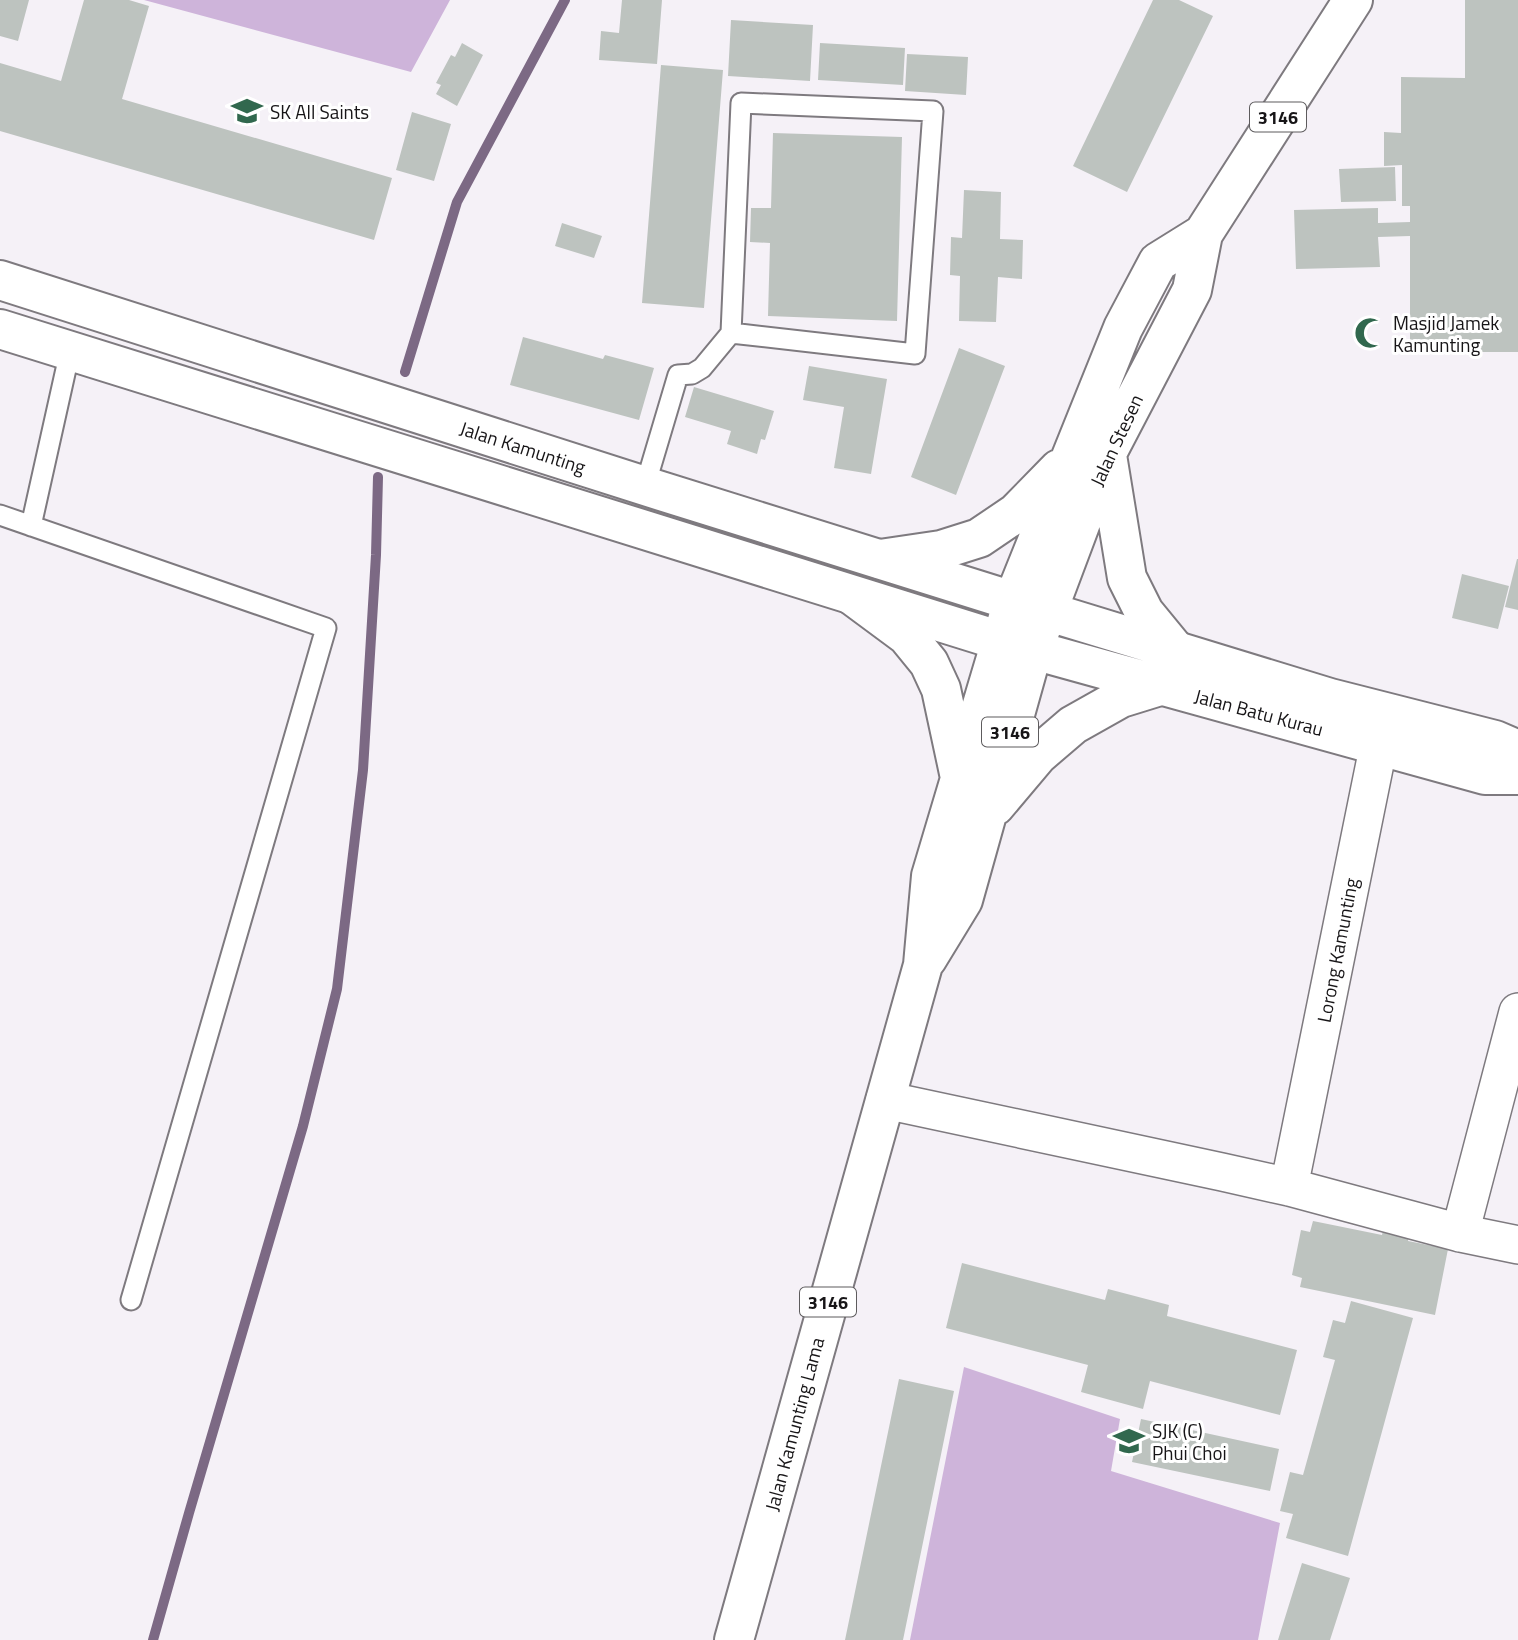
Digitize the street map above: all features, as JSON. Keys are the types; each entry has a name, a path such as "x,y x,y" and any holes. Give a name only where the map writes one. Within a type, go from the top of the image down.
{"main road":[{"name":"Jalan Stesen","path":"1030,606 1192,290 1203,234 1353,0"},
{"name":"Jalan Stesen","path":"1030,606 1070,459 1123,328 1158,262 1203,234"},
{"name":"Jalan Kamunting","path":"0,280 1030,606"},
{"path":"0,330 1017,645"},
{"path":"987,815 1038,755 1073,725 1170,668 1127,578 1107,453"},
{"path":"880,559 941,550 979,538 1016,513 1070,459"},
{"path":"853,596 906,636 929,663 942,689 960,778"},
{"name":"Jalan Kamunting Lama","path":"734,1640 923,965 931,876 960,778 1017,645 1030,606"},
{"name":"Jalan Batu Kurau","path":"1030,606 1170,668"},
{"name":"Jalan Kamunting Lama","path":"923,965 963,900 987,815 1017,645"},
{"name":"Jalan Batu Kurau","path":"1017,645 1170,668 1382,729 1485,775 1518,775"},
{"name":"Jalan Batu Kurau","path":"1382,729 1495,740 1518,750"}],"street":[{"name":"Lorong Kamunting","path":"1289,1187 1382,729"},
{"path":"1460,1233 1518,1012"},
{"path":"885,1100 1289,1187 1460,1233 1518,1245"}],"lane":[{"path":"645,486 678,375 692,374 702,368 731,333 741,103 933,111 915,354 731,333"},
{"path":"31,526 70,351"},
{"path":"0,515 326,628 131,1300"}],"shaded area":[{"path":"144,0 450,0 411,72"},
{"path":"964,1367 1120,1419 1111,1471 1280,1523 1258,1640 910,1640"}],"building":[{"path":"0,0 29,0 18,41 0,36"},
{"path":"84,0 129,0 149,6 122,99 392,178 374,240 0,131 0,63 61,81"},
{"path":"622,0 662,0 657,64 599,60 601,31 619,33"},
{"path":"1153,0 1179,0 1213,16 1127,192 1073,166"},
{"path":"1465,0 1518,0 1518,352 1410,352 1410,236 1378,237 1380,267 1296,269 1294,210 1378,208 1378,223 1410,222 1410,206 1402,206 1402,165 1384,166 1384,132 1401,133 1401,77 1465,78"},
{"path":"731,20 813,25 810,81 728,76"},
{"path":"462,43 483,55 457,106 436,94 441,85 436,83 451,55 455,57"},
{"path":"820,43 905,48 903,85 818,80"},
{"path":"907,54 968,57 966,95 905,91"},
{"path":"661,65 723,70 704,308 642,303"},
{"path":"412,112 451,124 434,181 396,170"},
{"path":"773,133 902,137 897,321 768,316 770,243 750,242 751,208 771,208"},
{"path":"1395,167 1396,201 1341,202 1339,169"},
{"path":"964,190 1001,192 1000,239 1023,240 1022,279 998,277 996,322 959,321 960,276 950,275 951,237 962,238"},
{"path":"562,223 602,236 594,258 555,246"},
{"path":"523,337 603,359 605,355 654,368 639,420 510,385"},
{"path":"959,348 1005,366 956,495 911,477"},
{"path":"809,366 887,379 871,474 834,468 844,407 803,400"},
{"path":"694,387 774,411 765,440 761,439 757,454 727,444 731,431 685,417"},
{"path":"1518,559 1518,610 1505,607"},
{"path":"1462,574 1509,586 1498,629 1452,618"},
{"path":"1313,1221 1382,1235 1383,1230 1409,1236 1408,1241 1448,1249 1435,1315 1300,1287 1302,1278 1292,1275 1301,1230 1310,1232"},
{"path":"962,1263 1105,1300 1108,1289 1169,1305 1167,1316 1297,1350 1280,1415 1150,1381 1143,1409 1081,1392 1088,1365 946,1328"},
{"path":"1351,1301 1413,1318 1348,1556 1286,1538 1293,1514 1280,1511 1290,1472 1303,1475 1335,1360 1323,1357 1333,1320 1345,1323"},
{"path":"899,1379 954,1391 903,1640 845,1640"},
{"path":"1141,1419 1279,1449 1270,1491 1132,1462"},
{"path":"1302,1563 1350,1578 1330,1640 1278,1640"}],"waterway":[{"path":"405,372 457,202 565,0"},
{"path":"153,1640 303,1126 337,989 363,770 378,477"}],"place":[{"name":"SK All Saints","path":"247,111"},
{"name":"Masjid Jamek Kamunting","path":"1370,333"},
{"name":"SJK (C) Phui Choi","path":"1129,1441"}]}
